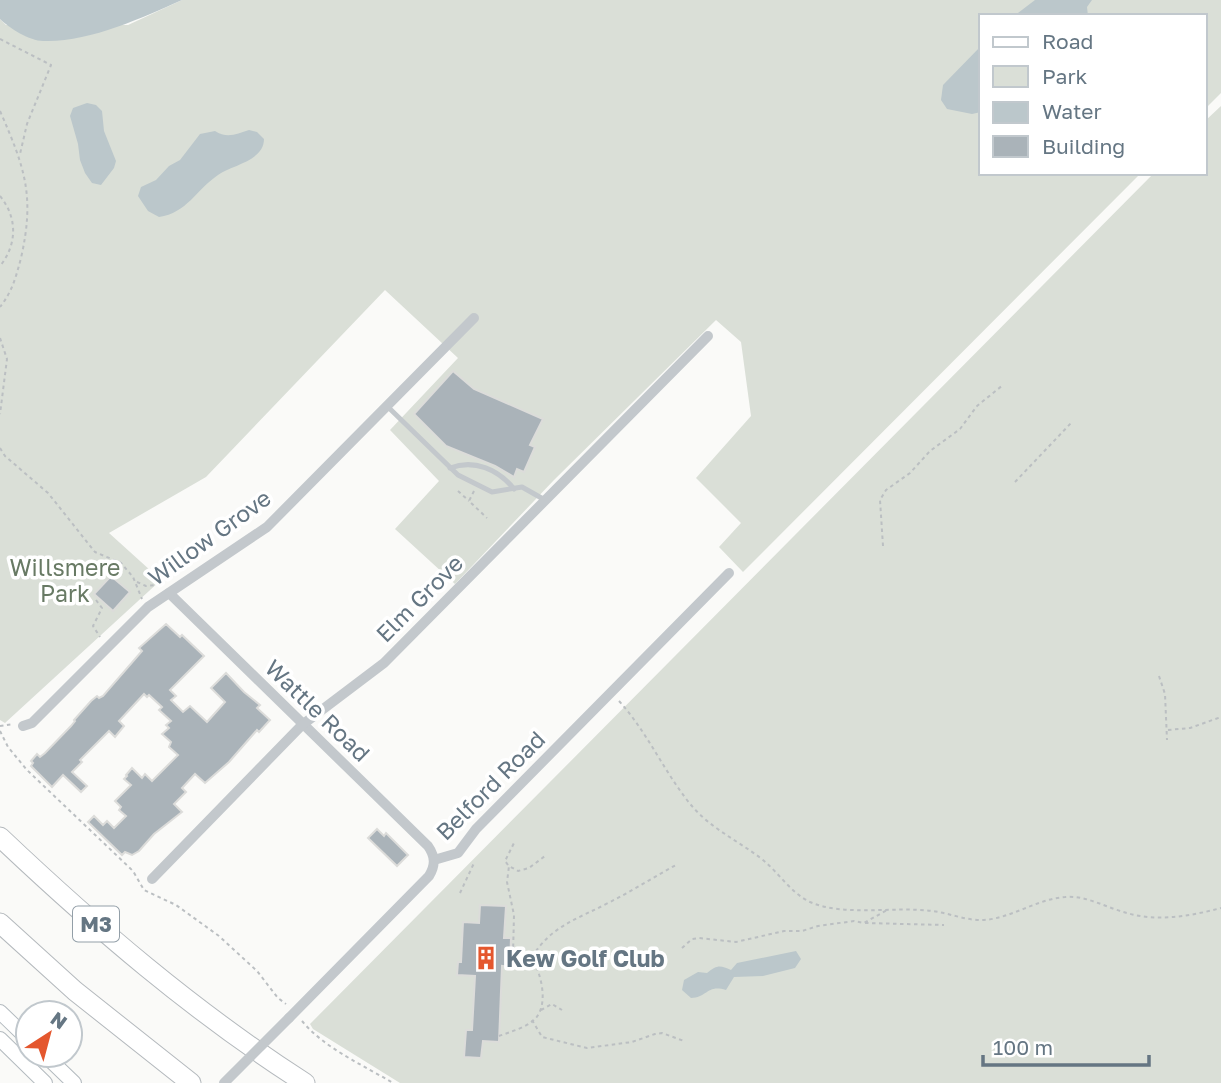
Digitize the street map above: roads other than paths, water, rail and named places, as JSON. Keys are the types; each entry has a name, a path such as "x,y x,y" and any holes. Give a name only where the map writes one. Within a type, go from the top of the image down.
{"highway":[{"name":"M3","path":"0,837 88,917 185,999 244,1043 305,1083"},
{"path":"0,923 75,991 191,1083"}],"street":[{"name":"Willow Grove","path":"23,726 32,723 148,607 267,527 474,318"},
{"name":"Elm Grove","path":"152,879 302,725 384,663 708,336"},
{"name":"Belford Road","path":"224,1083 429,876 434,860 458,853 476,829 729,573"},
{"name":"Wattle Road","path":"169,593 428,846 434,860"},
{"path":"0,1039 45,1083"},
{"path":"60,1069 74,1083"}],"lane":[{"path":"387,407 458,475 492,492 522,487 545,500"},
{"path":"450,468 462,463 476,464 505,478 514,489"}],"water":[{"path":"0,0 182,0 96,34 60,41 43,41 20,33 0,19"},
{"path":"1035,0 1092,0 1087,7 1088,14 1017,14"},
{"path":"979,48 979,112 972,114 947,109 941,100 943,85"},
{"path":"87,103 96,105 102,111 104,131 116,161 101,185 92,183 85,173 70,116 73,108"},
{"path":"249,130 257,132 264,139 263,146 253,157 218,175 177,211 159,217 148,211 138,196 141,187 156,180 169,166 180,160 200,134 215,131 232,135"},
{"path":"796,951 801,959 795,968 763,976 734,977 726,990 715,989 697,997 691,998 682,990 684,980 698,972 707,973 719,967 731,970 737,963"}],"place":[{"name":"Kew Golf Club","path":"486,958"}],"park label":[{"name":"Willsmere Park","path":"65,580"}]}
